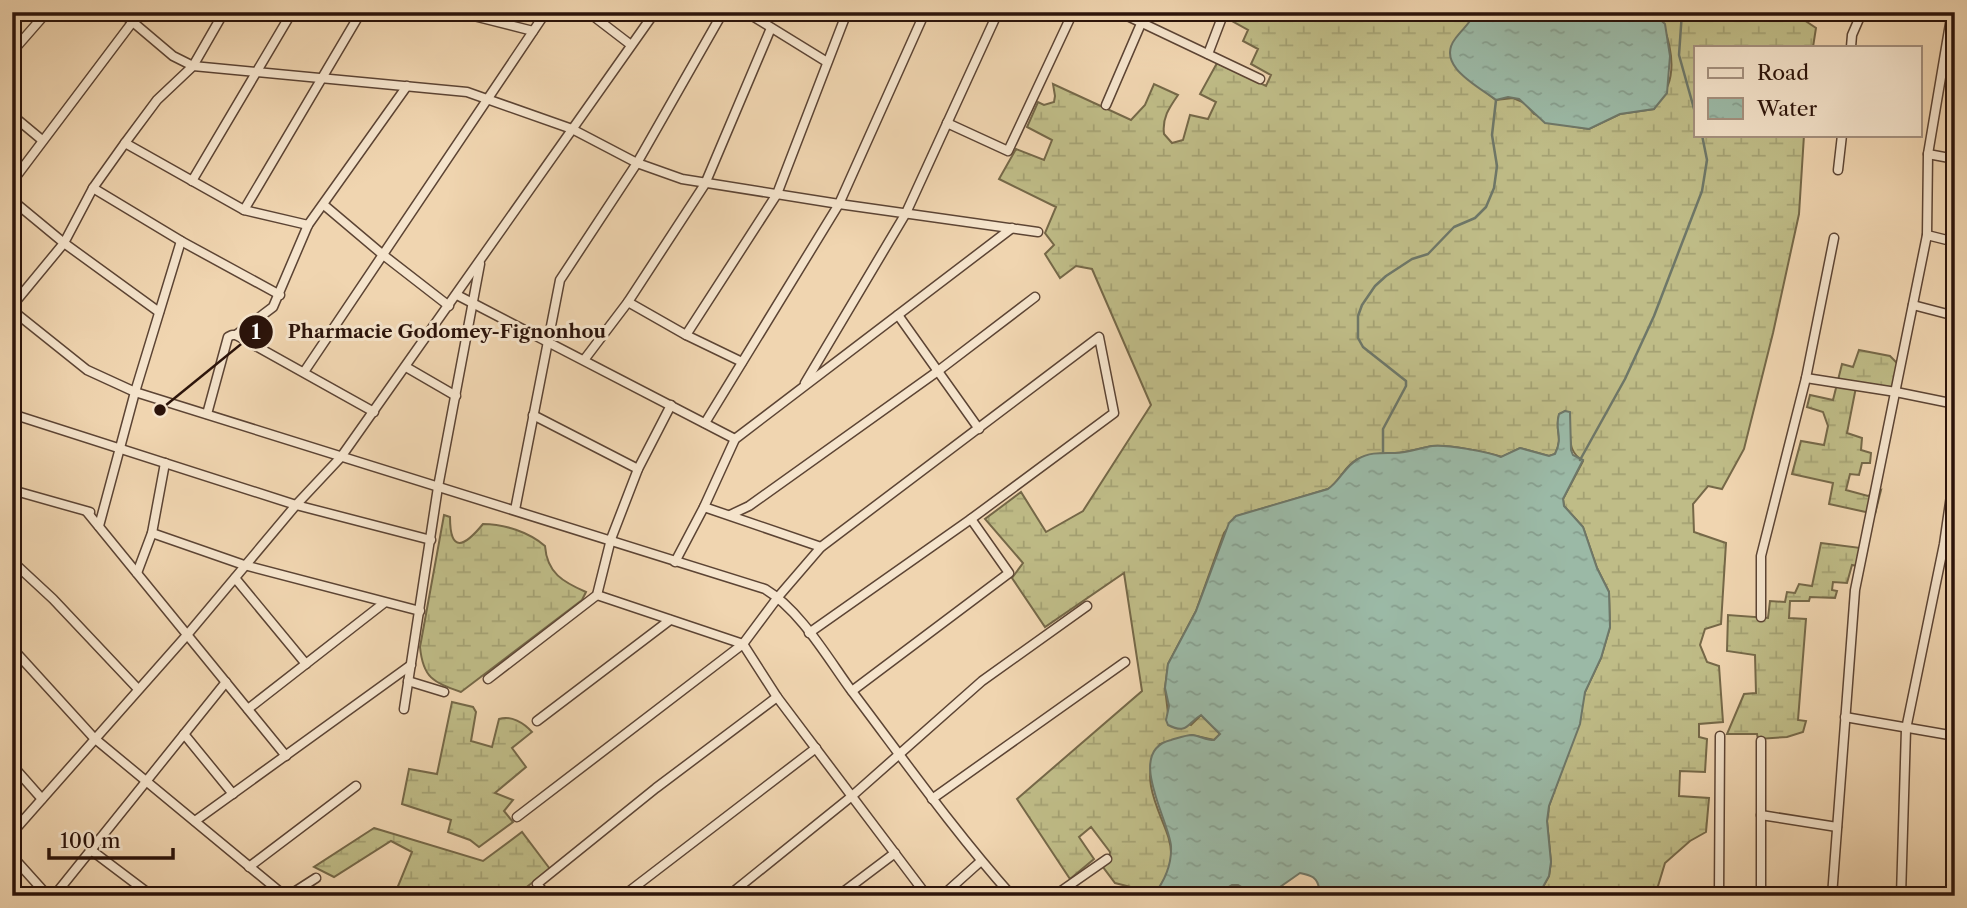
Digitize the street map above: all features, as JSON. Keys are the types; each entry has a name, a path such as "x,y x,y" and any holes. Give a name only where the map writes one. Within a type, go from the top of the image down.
{"street":[{"path":"12,52 47,12"},
{"path":"121,12 173,56 193,66 467,92 572,129 637,163 682,180 1038,232"},
{"path":"12,182 140,12"},
{"path":"224,12 193,66 157,100 93,188 64,243 12,308 87,370 135,392 765,589 778,597 809,633 932,799 1012,896"},
{"path":"192,181 292,12"},
{"path":"244,210 361,12"},
{"path":"458,12 533,31"},
{"path":"304,372 546,12"},
{"path":"589,12 631,45"},
{"path":"12,833 187,635 296,505 341,457 655,12"},
{"path":"515,510 560,280 637,163 723,12"},
{"path":"746,12 827,62"},
{"path":"686,335 777,194 847,12"},
{"path":"705,423 839,204 925,12"},
{"path":"802,388 906,213 998,12"},
{"path":"947,123 1008,151 1073,12"},
{"path":"1119,12 1260,79"},
{"path":"1106,105 1146,12"},
{"path":"1208,54 1224,12"},
{"path":"1851,46 1852,35 1862,12"},
{"path":"1832,896 1855,590 1927,235 1928,154 1952,12"},
{"path":"584,360 628,302 705,184 771,28"},
{"path":"207,414 228,337 236,335 273,307 308,225 407,86"},
{"path":"12,115 42,140"},
{"path":"1838,170 1842,136"},
{"path":"125,143 244,210 308,225"},
{"path":"1928,154 1955,159"},
{"path":"93,188 279,295"},
{"path":"12,200 64,243 159,312"},
{"path":"324,205 449,306"},
{"path":"675,562 735,439 1012,228"},
{"path":"1927,235 1955,242"},
{"path":"1761,617 1761,556 1806,378 1834,238"},
{"path":"99,526 135,392 181,241"},
{"path":"404,709 438,487 480,262"},
{"path":"457,295 735,439"},
{"path":"730,515 749,506 1035,297"},
{"path":"628,302 686,335 742,362"},
{"path":"1913,305 1955,316"},
{"path":"898,315 979,429"},
{"path":"236,335 374,412"},
{"path":"517,817 743,644 778,597 821,547 1099,337 1114,413 971,519 809,633"},
{"path":"406,367 456,396"},
{"path":"1806,378 1955,404"},
{"path":"488,679 597,595 611,539 638,469 671,405"},
{"path":"12,415 296,505 431,540"},
{"path":"533,415 638,469"},
{"path":"137,573 152,533 165,463"},
{"path":"1901,896 1906,729 1944,544 1955,468"},
{"path":"12,490 103,516"},
{"path":"704,507 821,547"},
{"path":"87,512 286,755"},
{"path":"852,691 1009,573 971,519"},
{"path":"152,533 244,565 420,611"},
{"path":"12,561 53,599 138,689"},
{"path":"235,578 306,664"},
{"path":"597,595 743,644 777,697 927,896"},
{"path":"248,709 384,603"},
{"path":"728,896 852,796 982,681 1087,606"},
{"path":"537,721 670,620"},
{"path":"12,648 94,738 286,896 316,878"},
{"path":"932,799 1125,662"},
{"path":"195,821 411,665"},
{"path":"408,681 444,692"},
{"path":"54,896 226,682"},
{"path":"547,896 537,884 656,788 777,697"},
{"path":"1845,717 1955,736"},
{"path":"184,734 233,794"},
{"path":"1719,896 1720,736"},
{"path":"1761,741 1761,896"},
{"path":"623,896 816,748"},
{"path":"12,765 42,799"},
{"path":"249,867 356,786"},
{"path":"1761,815 1836,827"},
{"path":"91,850 152,896"},
{"path":"838,896 895,853"},
{"path":"12,856 48,896"},
{"path":"1054,896 1107,859"},
{"path":"942,896 981,861"}],"green space":[{"path":"1236,12 1253,16 1255,12 1475,12 1452,45 1451,52 1458,70 1496,100 1513,98 1525,103 1534,114 1565,125 1589,129 1620,114 1654,109 1665,91 1670,76 1671,56 1663,26 1652,12 1792,12 1816,28 1813,46 1694,46 1694,136 1804,136 1799,214 1744,449 1722,489 1708,486 1693,504 1694,532 1726,543 1721,624 1705,629 1700,645 1707,662 1719,666 1723,722 1699,724 1699,737 1707,739 1705,772 1680,771 1679,796 1709,798 1706,832 1690,841 1665,863 1655,896 1538,896 1549,876 1551,862 1547,821 1549,806 1572,742 1585,692 1601,658 1610,627 1609,592 1597,568 1583,527 1564,506 1563,499 1583,461 1571,445 1570,426 1565,411 1559,415 1558,448 1555,454 1549,456 1520,448 1502,457 1438,446 1372,455 1353,462 1328,489 1237,516 1224,533 1196,611 1168,664 1165,688 1168,713 1191,725 1201,715 1220,734 1214,740 1192,735 1160,744 1155,754 1150,780 1171,853 1170,866 1153,896 1133,896 1131,887 1115,883 1103,867 1109,861 1110,852 1091,827 1079,837 1094,859 1070,879 1017,799 1142,691 1124,573 1045,627 1012,578 1023,563 985,519 1021,492 1046,532 1083,511 1151,405 1092,269 1076,266 1060,278 1045,254 1054,245 1045,233 1056,207 999,179 1016,149 1044,160 1052,140 1027,127 1038,102 1044,105 1054,102 1053,84 1131,120 1145,105 1154,84 1178,95 1164,123 1164,134 1172,143 1183,140 1190,115 1208,119 1216,102 1200,94 1217,63 1266,86 1271,75 1251,64 1258,49 1243,41 1248,30 1232,21"},
{"path":"1859,350 1890,356 1898,364 1894,389 1857,382 1847,433 1862,438 1861,450 1871,453 1870,463 1862,463 1859,475 1850,474 1846,490 1868,496 1881,490 1875,514 1829,504 1833,483 1792,474 1801,441 1824,445 1828,426 1823,412 1807,407 1810,395 1833,400 1842,364 1853,367"},
{"path":"444,515 450,517 453,537 460,543 470,538 483,524 508,527 532,537 545,546 553,570 570,584 586,592 582,600 461,692 431,677 424,666 420,647"},
{"path":"1821,543 1861,548 1857,566 1852,565 1847,583 1833,582 1832,590 1837,591 1835,598 1810,597 1809,601 1790,601 1789,618 1806,619 1798,720 1806,721 1803,732 1787,737 1758,739 1757,734 1727,734 1744,694 1756,693 1755,655 1727,651 1728,615 1768,618 1770,601 1785,602 1787,592 1795,593 1799,584 1812,586"},
{"path":"452,702 473,707 476,712 471,741 492,747 499,719 504,718 517,721 532,732 512,748 526,767 495,793 513,800 504,811 513,822 479,847 470,840 448,832 451,820 402,804 409,769 437,774"},
{"path":"374,828 483,861 522,832 550,869 515,896 394,896 412,852 391,841 334,877 314,867"}],"water":[{"path":"1475,12 1652,12 1665,24 1670,56 1667,93 1654,109 1620,114 1589,129 1545,123 1519,99 1508,97 1496,100 1455,67 1450,49"},
{"path":"1570,412 1571,450 1573,455 1583,460 1563,499 1564,506 1583,527 1597,568 1609,592 1610,627 1601,658 1585,692 1580,724 1549,806 1547,821 1551,862 1549,876 1538,896 1315,896 1319,889 1317,882 1300,873 1272,896 1240,896 1243,888 1232,885 1214,896 1153,896 1166,873 1171,846 1153,787 1151,758 1158,747 1171,740 1192,735 1214,740 1220,734 1201,715 1184,728 1168,725 1166,720 1169,706 1165,688 1168,664 1196,611 1229,523 1236,516 1328,489 1353,462 1371,454 1400,453 1438,446 1501,457 1520,448 1549,456 1555,454 1559,443 1559,414"}],"waterway":[{"path":"1682,12 1679,55 1694,109"},
{"path":"1383,452 1383,429 1406,386 1406,381 1363,347 1358,338 1358,316 1375,286 1386,276 1412,259 1428,254 1454,227 1475,218 1486,207 1494,188 1497,166 1492,135 1496,100"},
{"path":"1580,460 1625,379 1654,316 1702,191 1707,160 1702,136"}],"place":[{"name":"Pharmacie Godomey-Fignonhou","path":"160,410"}]}
